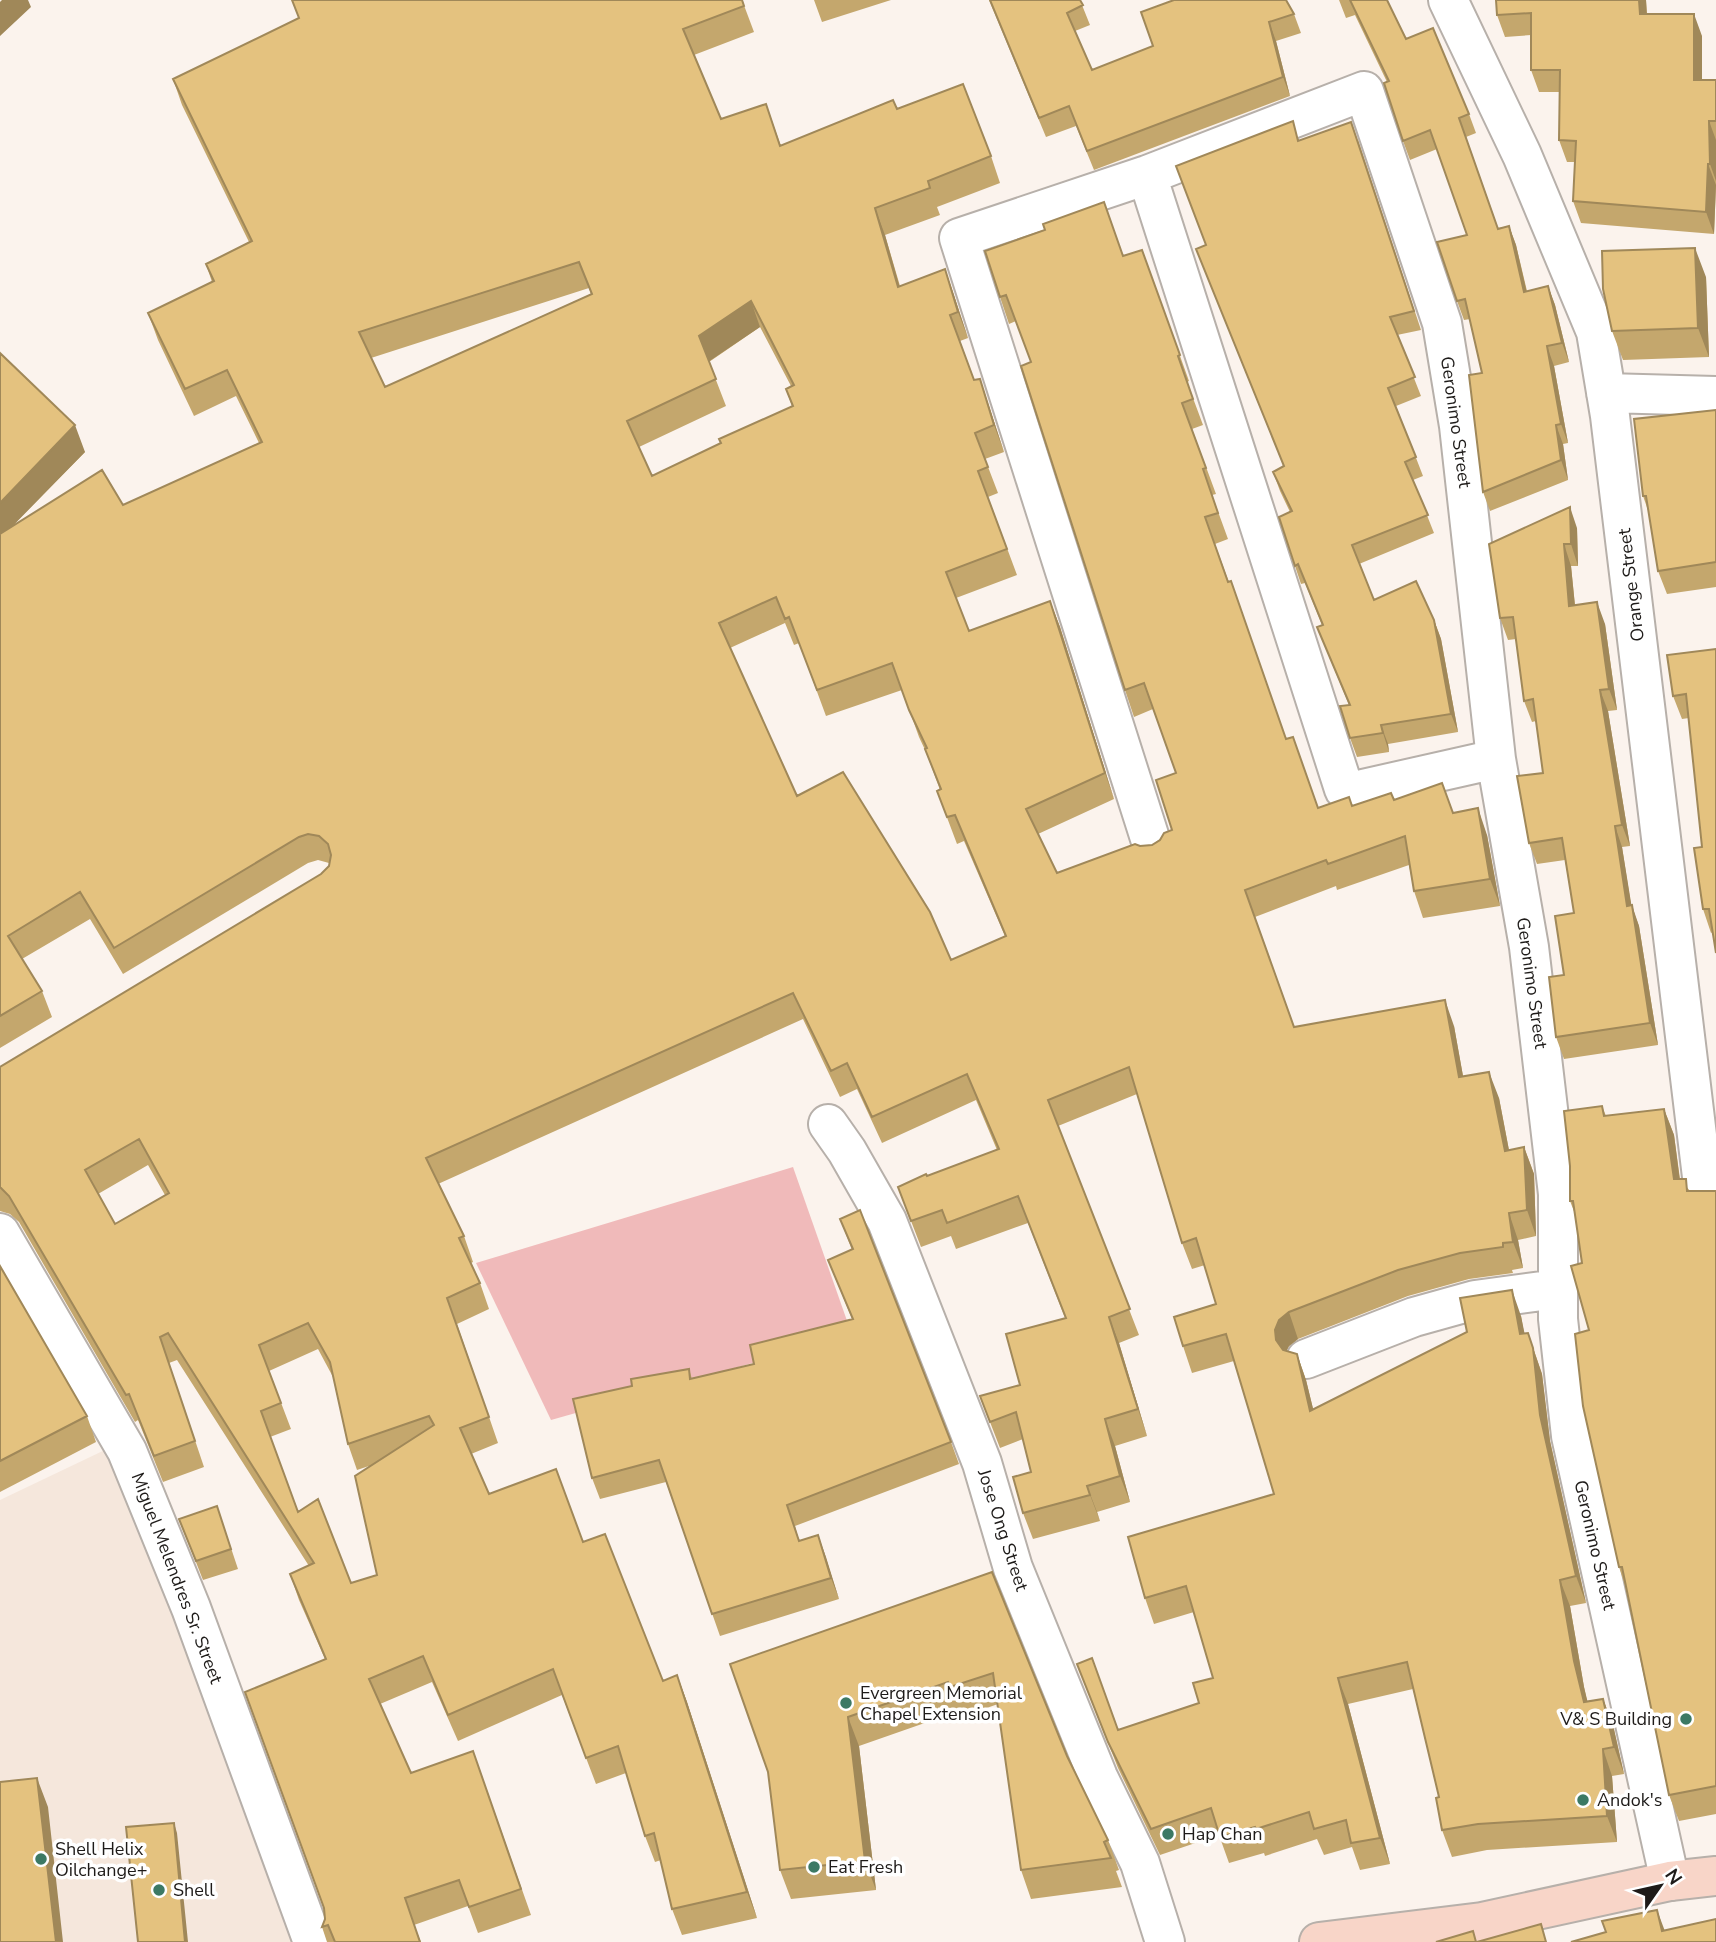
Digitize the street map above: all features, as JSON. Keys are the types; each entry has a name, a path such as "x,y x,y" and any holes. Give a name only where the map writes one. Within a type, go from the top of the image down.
{"main road":[{"path":"1319,1942 1482,1922 1670,1881 1716,1876"}],"street":[{"name":"Orange Street","path":"1448,0 1522,155 1596,332 1606,393 1703,1185 1716,1186"},
{"name":"Geronimo Street","path":"1147,175 1364,91 1442,323 1458,426 1496,759 1529,947 1558,1194 1559,1340 1571,1436 1670,1881"},
{"path":"1154,850 959,238 1147,175 1345,789 1354,791 1496,759"},
{"path":"1606,393 1716,396"},
{"name":"Jose Ong Street","path":"828,1124 887,1221 982,1463 1013,1568 1098,1777 1140,1863 1165,1942"},
{"name":"Miguel Melendres Sr. Street","path":"0,1233 127,1451 191,1608 313,1942"},
{"path":"1306,1359 1414,1317 1475,1300 1557,1289"}],"shaded area":[{"path":"793,1167 852,1335 551,1420 476,1263"},
{"path":"109,1448 297,1942 0,1942 0,1500"}],"building":[{"path":"292,0 742,0 744,6 683,29 721,119 766,104 780,146 893,100 897,109 963,84 991,156 928,181 930,188 875,208 898,287 945,269 958,312 950,315 974,380 980,379 994,425 975,433 988,467 978,471 1007,549 946,572 969,631 1050,601 1105,773 1026,809 1057,873 1135,844 1152,845 1160,840 1164,833 1172,830 1156,780 1176,773 1144,683 1125,690 1021,366 1031,362 1006,295 1000,297 985,251 1045,230 1043,224 1104,202 1123,256 1142,250 1193,399 1182,403 1206,468 1203,469 1218,513 1205,517 1228,582 1231,581 1286,739 1293,737 1318,808 1349,797 1352,806 1391,793 1394,800 1442,783 1453,813 1478,808 1490,879 1414,891 1405,836 1328,864 1326,860 1245,890 1294,1027 1445,1000 1459,1077 1489,1072 1505,1151 1524,1147 1527,1210 1509,1213 1513,1242 1503,1243 1503,1247 1460,1253 1398,1270 1289,1312 1279,1320 1275,1330 1276,1340 1283,1350 1297,1354 1310,1411 1467,1332 1460,1298 1512,1290 1520,1334 1528,1333 1533,1348 1540,1415 1576,1576 1560,1580 1574,1661 1584,1702 1603,1699 1614,1747 1603,1749 1607,1816 1478,1824 1442,1830 1436,1798 1439,1797 1407,1662 1338,1678 1380,1838 1351,1843 1346,1820 1314,1829 1309,1812 1220,1837 1211,1808 1151,1829 1108,1742 1077,1664 1092,1658 1118,1730 1199,1703 1193,1683 1213,1678 1186,1586 1145,1598 1128,1537 1274,1494 1226,1334 1183,1346 1174,1317 1216,1304 1196,1238 1182,1243 1129,1067 1048,1100 1130,1309 1109,1317 1138,1409 1105,1419 1120,1476 1087,1486 1090,1495 1023,1513 1013,1477 1031,1472 1016,1412 990,1422 980,1396 1020,1385 1006,1334 1066,1318 1018,1196 947,1223 942,1210 911,1221 898,1187 926,1174 927,1176 999,1149 967,1074 872,1117 847,1063 831,1071 793,993 426,1158 464,1236 459,1238 480,1283 447,1298 489,1417 460,1428 489,1494 556,1469 583,1542 605,1534 663,1681 677,1675 747,1892 672,1909 654,1833 645,1836 618,1746 586,1758 553,1669 448,1715 423,1656 369,1679 411,1773 473,1751 521,1889 469,1907 459,1880 405,1898 420,1942 335,1942 328,1925 322,1927 325,1919 324,1908 245,1692 326,1659 290,1574 314,1563 168,1333 160,1337 195,1441 154,1456 129,1394 126,1395 9,1196 0,1187 0,1067 321,874 329,866 331,855 328,844 319,836 308,834 299,837 114,948 80,892 8,936 42,991 0,1016 0,534 102,470 123,505 262,442 227,370 185,389 148,313 214,281 206,264 252,241 173,79 299,18","holes":["579,262 592,294 385,387 359,332","751,301 794,385 786,389 793,406 719,439 721,443 652,476 627,421 716,379 699,336","776,597 785,619 789,617 817,690 892,663 909,710 927,748 925,749 941,789 937,791 947,817 955,815 1006,936 951,960 930,912 843,772 797,796 719,623","139,1139 169,1193 115,1224 85,1170","308,1323 330,1362 348,1444 429,1416 434,1425 355,1476 377,1575 351,1583 318,1499 298,1512 261,1411 281,1403 259,1345"]},
{"path":"990,0 1080,0 1083,5 1067,13 1092,70 1153,46 1141,12 1174,0 1286,0 1294,14 1269,22 1283,77 1087,151 1069,106 1039,118"},
{"path":"1350,0 1387,0 1406,39 1433,28 1469,114 1459,118 1498,229 1509,226 1524,292 1548,286 1562,343 1547,346 1561,424 1556,425 1561,460 1483,492 1469,375 1482,373 1465,299 1457,301 1437,242 1467,235 1430,130 1403,141 1384,83 1389,81"},
{"path":"1496,0 1639,0 1640,14 1694,14 1694,80 1716,80 1716,121 1709,121 1710,164 1706,212 1573,201 1576,141 1559,140 1560,70 1531,70 1531,13 1497,15"},
{"path":"1293,121 1298,141 1351,122 1414,311 1390,317 1415,377 1388,388 1416,457 1405,462 1428,515 1352,545 1374,600 1416,581 1434,620 1451,714 1381,725 1383,733 1350,738 1340,706 1350,705 1317,627 1323,625 1298,564 1295,566 1279,517 1292,511 1273,472 1284,466 1196,249 1206,245 1176,166"},
{"path":"1695,248 1698,328 1612,331 1603,289 1602,251"},
{"path":"0,353 75,425 0,503"},
{"path":"1716,410 1716,562 1658,571 1646,496 1643,496 1634,419"},
{"path":"1570,507 1571,544 1564,544 1569,606 1597,602 1609,689 1600,690 1622,825 1615,826 1627,906 1632,905 1650,1023 1556,1037 1549,977 1564,975 1555,916 1574,913 1562,838 1529,843 1517,776 1543,773 1533,699 1524,701 1513,617 1500,618 1489,544"},
{"path":"1716,649 1716,953 1709,909 1703,909 1694,848 1702,847 1686,694 1673,696 1667,655"},
{"path":"1602,1106 1604,1116 1664,1109 1674,1179 1686,1179 1687,1191 1716,1191 1716,1786 1669,1795 1622,1567 1619,1567 1583,1406 1575,1334 1589,1330 1571,1266 1582,1263 1573,1201 1570,1201 1570,1166 1564,1111"},
{"path":"860,1210 951,1442 787,1505 799,1541 818,1535 831,1578 712,1614 659,1460 592,1478 573,1399 632,1386 631,1379 689,1369 690,1379 754,1364 750,1345 853,1319 828,1260 853,1249 840,1219"},
{"path":"0,1266 87,1416 0,1461"},
{"path":"217,1506 231,1549 196,1561 179,1519"},
{"path":"992,1572 1067,1756 1108,1840 1104,1842 1111,1858 1021,1870 993,1673 950,1687 948,1682 848,1717 865,1861 780,1870 768,1772 730,1664"},
{"path":"37,1778 56,1942 0,1942 0,1782"},
{"name":"Shell","path":"174,1823 185,1942 138,1942 126,1827"},
{"path":"1657,1910 1662,1931 1716,1919 1716,1942 1571,1942 1606,1932 1602,1921"},
{"path":"1541,1924 1546,1942 1477,1942"},
{"path":"1473,1931 1476,1942 1436,1942"}],"place":[{"name":"Evergreen Memorial Chapel Extension","path":"846,1703"},
{"name":"V& S Building","path":"1686,1719"},
{"name":"Andok's","path":"1583,1800"},
{"name":"Hap Chan","path":"1168,1834"},
{"name":"Shell Helix Oilchange+","path":"41,1859"},
{"name":"Eat Fresh","path":"814,1867"},
{"name":"Shell","path":"159,1890"}]}
